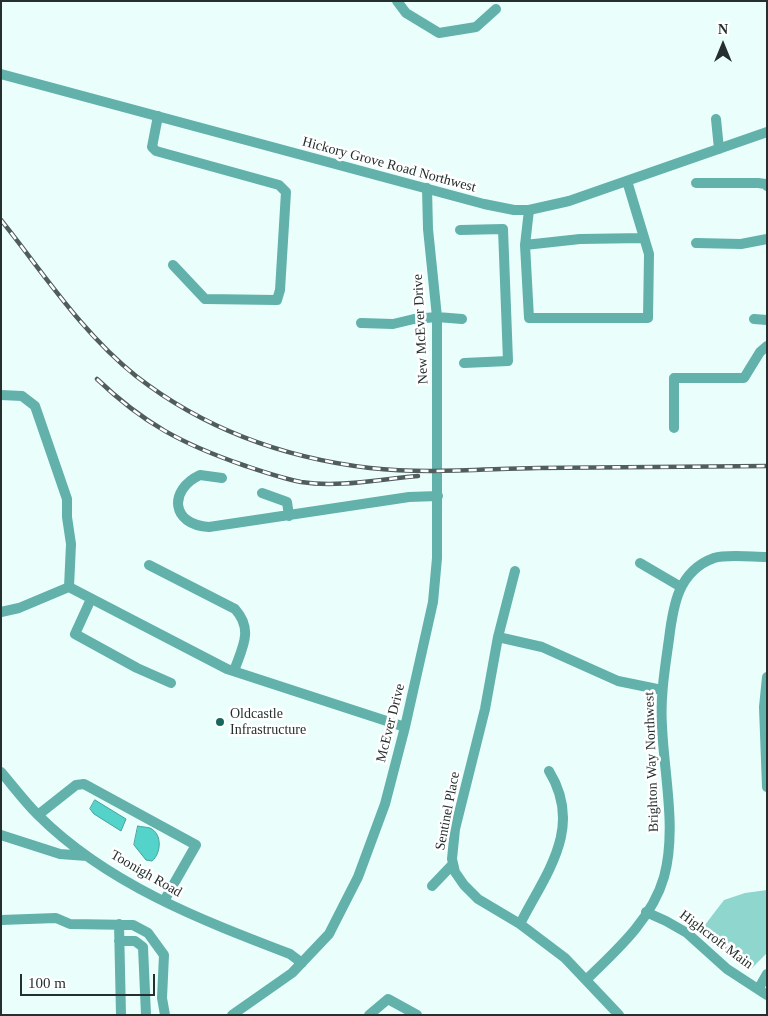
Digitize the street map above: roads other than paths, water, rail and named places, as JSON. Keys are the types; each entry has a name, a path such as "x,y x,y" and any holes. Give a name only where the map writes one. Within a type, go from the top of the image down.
{"street":[{"path":"398,1 406,13 439,33 476,27 496,8"},
{"name":"Hickory Grove Road Northwest","path":"1,74 484,204 514,210 549,207 627,182 767,132"},
{"path":"158,116 152,146 156,151 278,185 286,192 280,290 277,300 205,299 173,265"},
{"path":"716,119 719,149"},
{"path":"529,210 525,245 529,318 648,318 649,254 627,182"},
{"path":"696,183 758,183 766,184 767,186"},
{"name":"New McEver Drive","path":"427,188 428,229 437,317 439,469"},
{"path":"460,230 503,229 508,361 464,363"},
{"path":"525,245 580,239 644,238"},
{"path":"696,243 741,244 767,239"},
{"path":"361,323 393,324 414,318 437,317 462,319"},
{"path":"754,320 767,320"},
{"path":"674,428 674,378 744,378 760,352 767,346"},
{"path":"1,395 22,396 35,406 67,499 67,517 71,544 68,587"},
{"name":"McEver Drive","path":"232,1015 292,973 302,963 329,934 351,894 385,804 405,727 433,602 437,558 439,469"},
{"path":"222,478 200,475 182,488 178,498 179,511 188,523 209,527 409,498 438,496"},
{"path":"262,493 287,502 289,516"},
{"name":"Brighton Way Northwest","path":"587,979 633,933 658,894 668,852 668,813 661,723 662,690 673,610 680,587 702,564 716,557 767,556"},
{"path":"640,562 680,587"},
{"path":"149,565 236,609 244,618 246,636 234,671"},
{"name":"Sentinel Place","path":"515,571 498,637 485,709 456,829 454,864 459,879 471,892 520,924 565,958 587,979 619,1015"},
{"path":"68,587 234,671 405,727"},
{"path":"1,612 19,608 68,587"},
{"path":"91,599 75,634 138,668 171,683"},
{"path":"498,637 549,650 618,681 662,690"},
{"path":"767,677 764,707 767,787"},
{"path":"520,924 556,855 560,842 563,802 558,785 548,771"},
{"name":"Toonigh Road","path":"1,772 38,815 73,845 127,881 195,917 290,954 302,963"},
{"path":"38,815 76,785 84,784 196,845 164,901"},
{"path":"1,835 60,854 90,857"},
{"path":"432,886 454,864"},
{"name":"Highcroft Main","path":"646,912 687,933 727,969 763,992"},
{"path":"1,920 56,918 70,924 133,925 148,933 164,955 162,998 165,1015"},
{"path":"119,924 120,1015"},
{"path":"119,941 136,941 143,947 146,1015"},
{"path":"763,992 767,974"},
{"path":"369,1015 388,999 417,1015"}],"railway":[{"path":"1,220 81,322 116,359 136,376 162,395 218,426 277,448 307,457 338,463 370,468 412,471 767,466"},
{"path":"97,379 131,408 164,431 201,449 271,474 315,484 418,476"}],"place":[{"name":"Oldcastle Infrastructure","path":"220,722"}]}
